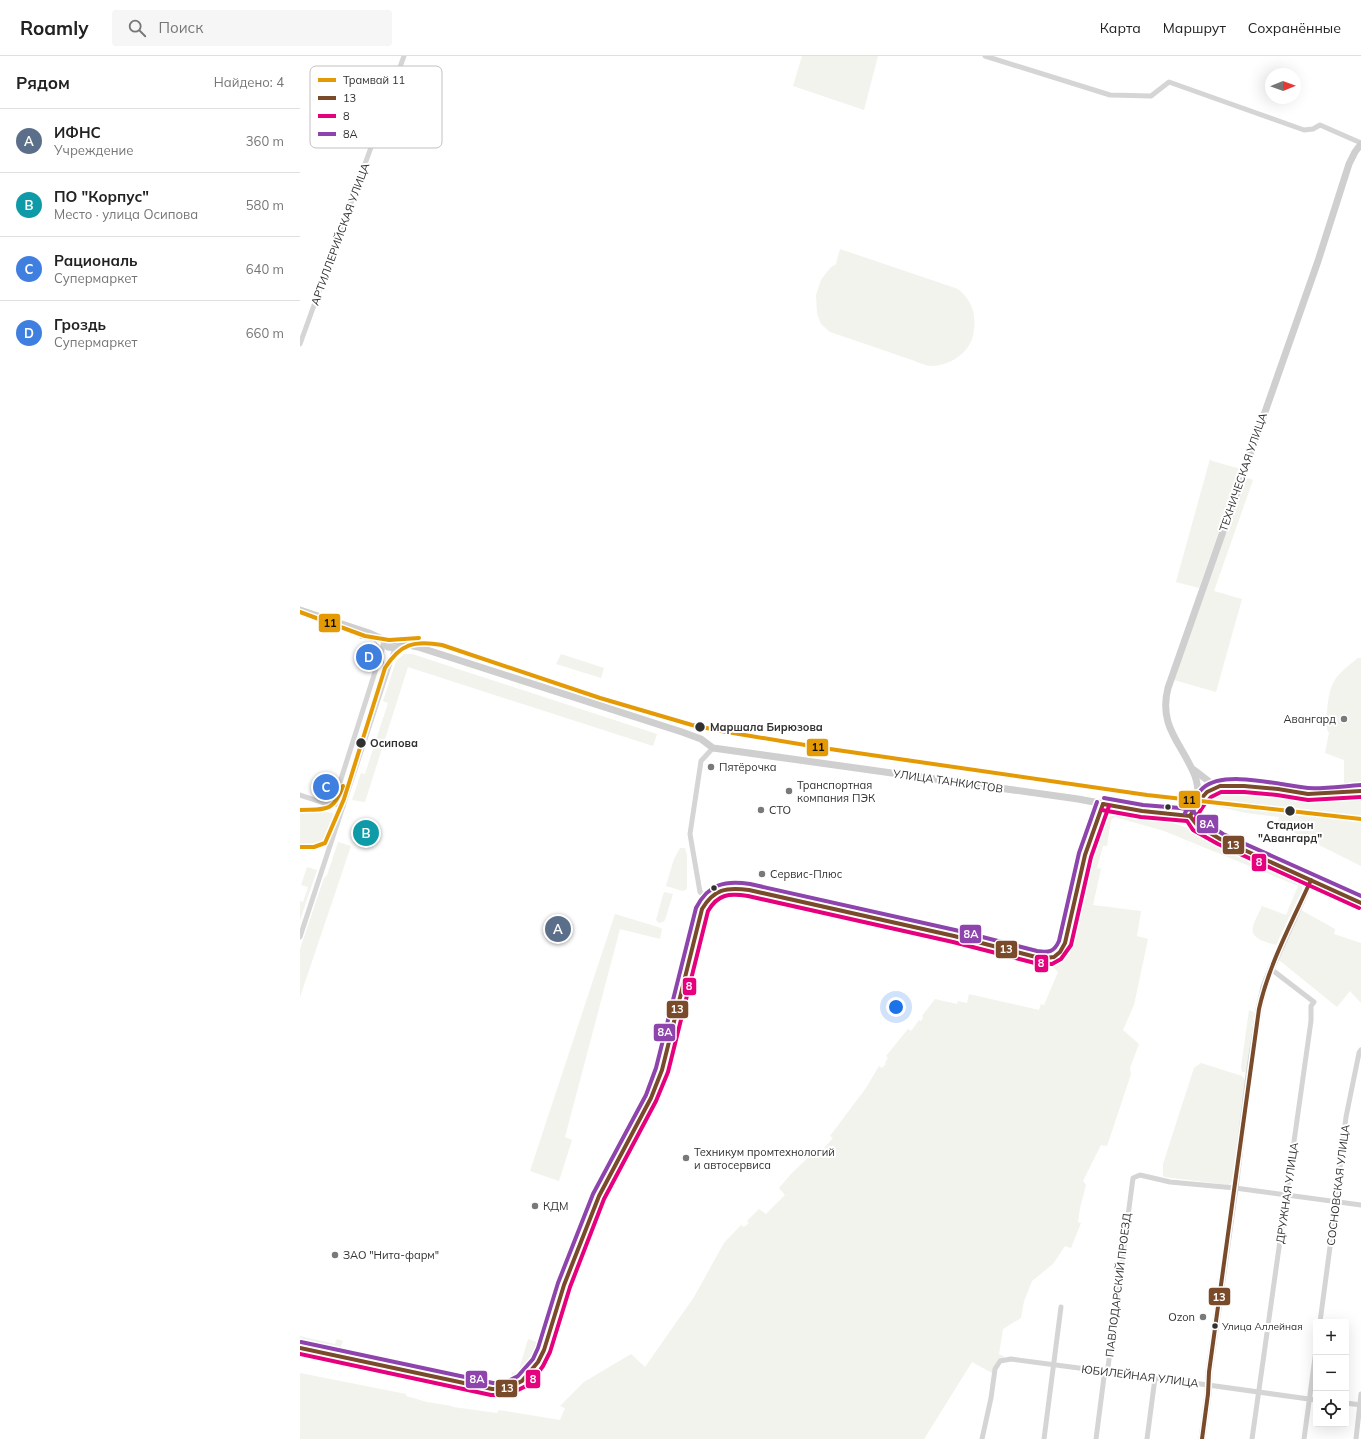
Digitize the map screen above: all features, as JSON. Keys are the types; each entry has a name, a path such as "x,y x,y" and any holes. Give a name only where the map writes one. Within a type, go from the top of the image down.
{"main road":[{"name":"ТЕХНИЧЕСКАЯ УЛИЦА","path":"1199,801 1195,776 1170,730 1167,720 1165,700 1318,261 1349,164 1354,152 1361,144"},
{"path":"300,610 384,640 388,648"},
{"name":"УЛИЦА ТАНКИСТОВ","path":"388,648 408,646 418,647 701,738 713,748 1078,799 1142,811 1190,816"},
{"path":"1189,765 1199,775 1211,783 1220,786 1244,786 1278,789 1308,794 1361,791"},
{"path":"1220,786 1208,792 1199,801 1190,816 1197,825 1220,839 1361,903"},
{"path":"300,1348 492,1389 506,1389 522,1381 530,1373 544,1350 564,1285 599,1196 651,1098 662,1070 702,908 707,898 714,892 723,889 740,888 1045,958 1057,956 1061,952 1064,943 1087,846 1103,804"},
{"path":"1202,1439 1208,1372 1236,1188 1249,1075 1259,1009 1264,987 1271,969 1311,880"}],"street":[{"name":"АРТИЛЛЕРИЙСКАЯ УЛИЦА","path":"400,66 404,56"},
{"path":"985,56 1110,95 1151,96 1169,82 1304,130 1312,129 1320,125 1361,144"},
{"name":"АРТИЛЛЕРИЙСКАЯ УЛИЦА","path":"300,344 371,148"},
{"path":"331,803 336,798 354,742 388,648"},
{"path":"300,937 343,807 388,648"},
{"path":"707,898 700,892 690,834 701,761 713,748"},
{"path":"300,795 324,803 331,803 343,807"},
{"name":"ДРУЖНАЯ УЛИЦА","path":"1252,1439 1260,1392 1311,1021 1311,1006 1314,1002 1271,969"},
{"name":"СОСНОВСКАЯ УЛИЦА","path":"1320,1319 1346,1117 1359,1053 1361,1050"},
{"name":"ПАВЛОДАРСКИЙ ПРОЕЗД","path":"1096,1439 1133,1178 1140,1175 1170,1182 1236,1188"},
{"path":"1236,1188 1361,1205"},
{"path":"1044,1439 1061,1307"},
{"path":"1304,1439 1315,1355"},
{"name":"ЮБИЛЕЙНАЯ УЛИЦА","path":"982,1439 991,1398 995,1369 1000,1361 1011,1359 1313,1400"},
{"path":"1146,1439 1155,1378"},
{"path":"1356,1439 1361,1394"},
{"path":"1349,1403 1360,1405"}],"shaded area":[{"path":"802,56 878,56 864,110 793,86"},
{"path":"840,249 958,289 963,293 972,307 974,317 973,337 966,350 947,363 929,366 830,332 821,324 817,313 816,295 821,280 830,268 836,264"},
{"path":"1210,459 1212,461 1241,469 1199,588 1176,582"},
{"path":"1248,478 1253,480 1214,591 1242,599 1216,692 1174,680 1244,481"},
{"path":"404,654 412,654 657,734 653,746 408,667 365,802 352,800 361,773 365,774 388,703 383,701 396,661"},
{"path":"561,654 604,668 601,678 556,664"},
{"name":"Авангард","path":"1358,658 1361,658 1361,787 1344,787 1344,760 1325,753 1329,733 1326,725 1326,718 1330,693 1335,680 1343,670"},
{"path":"1245,791 1291,797 1361,795 1361,866 1277,824 1279,817 1246,813 1202,803 1206,799 1216,794"},
{"path":"324,811 335,814 327,834 315,845 300,845 300,812"},
{"path":"1132,815 1165,820 1190,829 1298,877 1302,885 1302,890 1276,945 1266,942 1255,936 1253,932 1253,927 1262,906 1286,915 1298,886 1164,831 1115,817 1111,820 1107,846 1103,846 1097,868 1101,869 1093,905 1141,911 1137,936 1148,939 1134,1005 1123,1030 1139,1044 1130,1068 1131,1074 1107,1146 1101,1145 1083,1181 1086,1185 1078,1222 1081,1223 1071,1248 1065,1246 1053,1264 1032,1281 1024,1301 1021,1318 1003,1329 999,1354 1005,1357 997,1360 992,1373 972,1362 924,1439 300,1439 300,1373 406,1394 406,1396 427,1402 453,1407 497,1413 499,1410 560,1420 565,1408 560,1406 584,1382 631,1354 645,1367 694,1297 724,1243 741,1225 744,1227 749,1223 747,1221 759,1209 766,1214 785,1195 779,1188 819,1147 822,1150 833,1138 830,1136 866,1088 879,1066 882,1068 886,1064 885,1063 888,1058 886,1056 908,1029 911,1031 919,1020 921,1021 923,1018 922,1016 935,999 957,1004 958,1001 967,1003 969,994 1039,1010 1041,1004 1044,1005 1058,972 1051,965 1051,962 1061,959 1068,950 1094,839 1104,821 1111,816"},
{"path":"338,842 351,846 300,997 300,949"},
{"path":"680,848 685,848 687,855 687,889 683,891 666,886 674,859"},
{"path":"307,867 317,870 300,920 300,901 303,902 308,887 301,885"},
{"path":"664,892 673,894 665,920 659,923 656,920"},
{"path":"1301,910 1335,929 1334,934 1361,943 1361,1003 1350,991 1337,1007 1279,960"},
{"path":"615,914 662,929 660,939 620,929 565,1137 572,1140 559,1181 530,1171"},
{"path":"1249,1010 1254,1012 1247,1069 1245,1072 1242,1072 1241,1067"},
{"path":"1201,1063 1242,1076 1245,1080 1232,1182 1229,1185 1164,1177 1163,1175 1163,1164 1194,1068"},
{"path":"300,1336 335,1344 337,1339 343,1341 338,1352 300,1344"},
{"path":"528,1339 540,1343 533,1362 522,1375 510,1383 512,1372 518,1373"}],"tram line":[{"name":"11","path":"300,612 365,636 389,640 419,638"},
{"path":"360,638 397,644 419,642"},
{"path":"373,640 380,647 382,652 382,676"},
{"name":"11","path":"300,847 314,847 325,843 344,799 385,668 402,649 423,643 442,645 600,698 692,725 721,731 823,748 1147,795 1361,819"},
{"name":"11","path":"300,810 328,808 336,801 343,786"}],"transit line":[{"name":"8А","path":"1185,813 1195,797 1203,788 1213,782 1225,780 1254,780 1308,788 1361,785"},
{"name":"13","path":"1190,816 1199,801 1207,792 1220,786 1244,786 1278,789 1308,794 1361,791"},
{"name":"8","path":"1195,819 1211,797 1221,792 1244,792 1277,795 1308,800 1361,797"},
{"name":"8А","path":"1104,798 1143,805 1192,810 1201,820 1223,834 1361,896"},
{"name":"8А","path":"301,1342 493,1383 505,1383 518,1376 533,1359 538,1348 558,1283 593,1194 646,1095 656,1068 696,908 706,894 712,889 725,884 750,884 955,930 1037,951 1048,952 1053,950 1059,941 1079,853 1097,802"},
{"name":"13","path":"1103,804 1142,811 1190,816 1197,825 1220,839 1361,903"},
{"name":"13","path":"300,1348 492,1389 506,1389 522,1381 538,1362 544,1350 564,1285 599,1196 651,1098 662,1070 702,909 711,897 716,893 727,889 749,890 954,936 1036,957 1054,957 1060,952 1065,943 1085,855 1103,804"},
{"name":"8","path":"300,1354 491,1395 508,1395 526,1386 543,1366 550,1352 570,1287 604,1199 656,1101 668,1072 708,911 716,901 730,895 748,896 953,942 1035,963 1052,964 1061,959 1071,945 1091,857 1109,806"},
{"name":"8","path":"1102,810 1141,817 1187,821 1193,830 1218,844 1359,908"},
{"name":"13","path":"1202,1439 1208,1394 1209,1372 1259,1009 1263,992 1275,959 1311,880"}],"place":[{"name":"Гроздь","path":"369,657"},
{"name":"Авангард","path":"1344,719"},
{"name":"Маршала Бирюзова","path":"700,727"},
{"name":"Осипова","path":"361,743"},
{"name":"Пятёрочка","path":"711,767"},
{"name":"Рациональ","path":"326,787"},
{"name":"Транспортная компания ПЭК","path":"789,791"},
{"name":"СТО","path":"761,810"},
{"name":"Стадион \"Авангард\"","path":"1290,811"},
{"name":"ПО \"Корпус\"","path":"366,833"},
{"name":"Сервис-Плюс","path":"762,874"},
{"name":"ИФНС","path":"558,929"},
{"name":"Техникум промтехнологий и автосервиса","path":"686,1158"},
{"name":"КДМ","path":"535,1206"},
{"name":"ЗАО \"Нита-фарм\"","path":"335,1255"},
{"name":"Ozon","path":"1203,1317"},
{"name":"Улица Аллейная","path":"1215,1326"}]}
